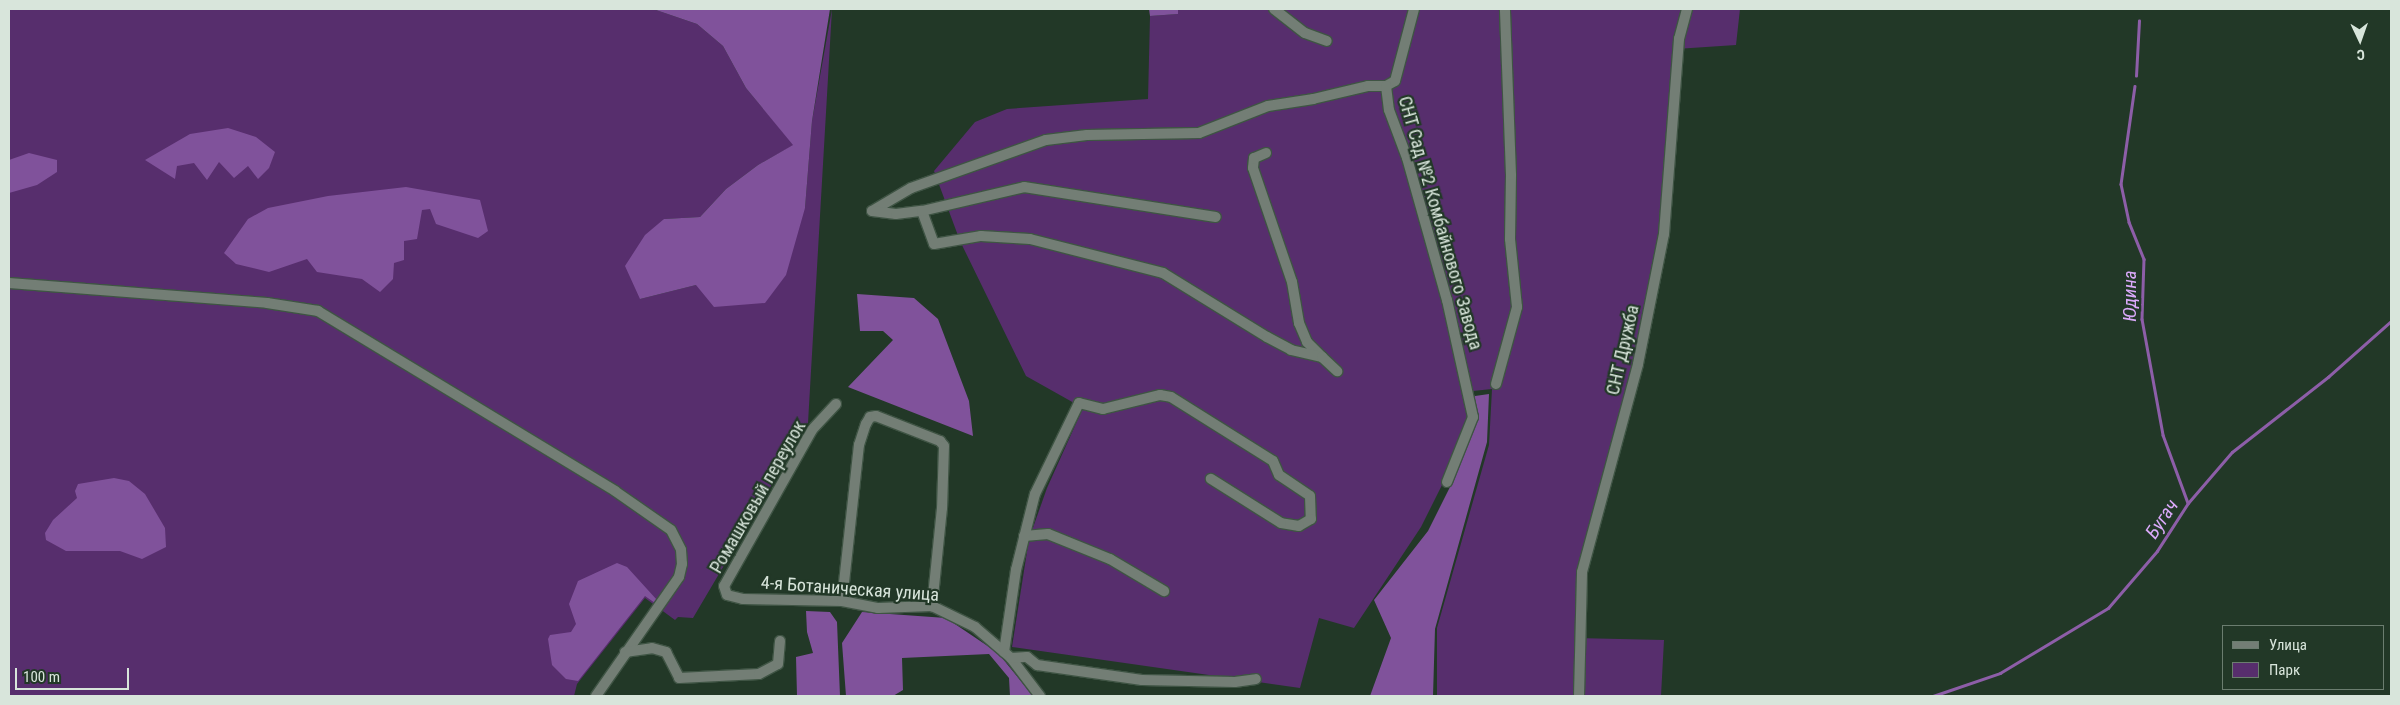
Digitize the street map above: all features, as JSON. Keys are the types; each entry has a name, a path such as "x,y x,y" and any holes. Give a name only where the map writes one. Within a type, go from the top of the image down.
{"street":[{"path":"1274,9 1305,33 1327,41"},
{"name":"СНТ Сад №2 Комбайнового Завода","path":"1216,217 1024,186 922,211 896,214 872,211 911,188 1046,140 1087,134 1136,136 1199,133 1268,106 1313,100 1368,86 1386,86 1395,81 1414,9"},
{"name":"СНТ Сад №2 Комбайнового Завода","path":"1496,384 1517,307 1510,239 1511,176 1505,9"},
{"name":"СНТ Дружба","path":"1579,696 1582,572 1638,364 1664,234 1679,44 1687,9"},
{"name":"СНТ Сад №2 Комбайнового Завода","path":"1386,86 1389,110 1407,158 1447,300 1472,417 1447,482"},
{"path":"1266,153 1254,158 1253,168 1292,282 1299,323 1308,342 1338,371"},
{"path":"922,211 934,244 981,236 1030,239 1131,263 1183,284 1291,350 1322,356"},
{"path":"9,283 267,303 318,311 615,491 670,530 681,550 682,564 679,577 596,696"},
{"path":"1211,478 1281,523 1300,526 1311,519 1310,496 1279,475 1273,462 1171,397 1160,395 1103,409 1079,403 1035,494 1024,536 1008,655 1027,657 1037,665 1142,680 1235,682 1256,679"},
{"name":"Ромашковый переулок","path":"743,599 727,595 724,586 812,430 836,404"},
{"path":"842,601 852,492 859,445 870,417 876,416 918,431 944,446 942,508 932,606"},
{"path":"1024,536 1048,534 1110,559 1164,591"},
{"name":"4-я Ботаническая улица","path":"743,599 842,601 878,608 932,606 975,627 1008,655 1040,696"},
{"path":"626,652 652,648 666,652 679,678 759,674 778,664 780,641"}],"green space":[{"path":"9,9 656,10 697,24 723,46 746,88 794,145 758,165 726,189 700,217 664,219 640,299 696,285 805,208 812,121 832,9 808,423 693,618 678,617 675,620 645,598 577,684 574,696 9,696"},
{"path":"1178,9 1740,9 1736,45 1676,49 1661,233 1637,358 1579,574 1576,638 1664,640 1661,696 1437,696 1437,628 1489,445 1492,389 1463,392 1468,415 1442,485 1421,527 1354,628 1319,618 1300,688 1012,647 1029,539 1047,488 1083,408 1026,376 960,241 934,171 975,122 1007,109 1148,99 1150,16 1178,14"}],"shaded area":[{"path":"599,9 830,9 812,121 805,208 786,275 765,303 714,307 696,285 640,299 625,266 645,235 664,219 700,217 726,189 758,165 793,145 746,88 723,46 697,24 656,10"},
{"path":"1149,9 1178,9 1178,14 1150,16"},
{"path":"228,128 256,137 275,152 269,168 258,179 248,166 234,178 219,162 207,180 194,163 177,166 175,179 145,160 190,134"},
{"path":"29,153 57,160 57,172 37,185 9,193 9,160"},
{"path":"406,187 480,200 488,231 478,238 436,224 430,209 422,210 417,239 404,241 404,260 394,263 393,279 380,292 362,279 317,272 307,259 269,272 236,264 224,253 248,219 268,208 328,196"},
{"path":"857,294 914,298 938,319 969,401 973,436 848,387 893,340 883,331 860,331"},
{"path":"1489,394 1487,442 1435,629 1433,696 1370,696 1391,638 1374,600 1428,531 1452,483 1475,417 1475,396"},
{"path":"114,478 129,481 145,494 165,528 166,547 142,559 120,551 66,551 46,540 45,533 53,520 77,498 75,491 78,484"},
{"path":"617,563 627,567 657,600 655,603 645,596 578,681 566,679 552,665 548,639 550,635 571,632 576,624 569,604 578,581"},
{"path":"806,611 830,612 837,622 840,696 797,696 796,657 813,653 807,632"},
{"path":"862,612 946,618 998,653 1033,696 1010,696 1009,678 989,654 902,658 903,690 893,696 846,696 842,643"}],"waterway":[{"name":"Юдина","path":"2136,76 2139,21"},
{"name":"Юдина","path":"2135,86 2121,184 2129,222 2144,259 2142,319 2163,435 2188,503"},
{"name":"Бугач","path":"1933,696 2000,673 2108,608 2157,551 2188,503 2232,452 2328,377 2391,321"}]}
